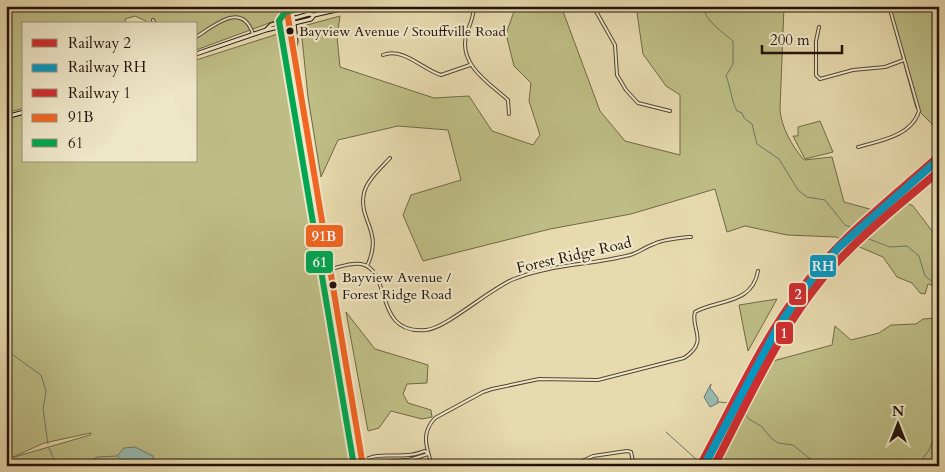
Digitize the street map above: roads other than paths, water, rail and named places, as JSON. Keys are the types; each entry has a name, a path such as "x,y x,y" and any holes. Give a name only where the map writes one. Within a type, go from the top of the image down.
{"main road":[{"path":"286,6 363,466"},
{"path":"292,6 296,41 294,48"},
{"path":"198,53 266,30 355,6"},
{"path":"266,30 271,25 288,20 309,14 314,16"},
{"path":"6,117 22,113"}],"street":[{"path":"474,6 474,16 466,36 465,50 470,65 508,100 509,114"},
{"path":"593,6 615,45 617,75 626,90 638,103 670,111"},
{"path":"858,147 894,137 917,117 917,102 889,6"},
{"path":"198,36 218,22 231,18 241,18 249,23 253,34"},
{"path":"820,27 816,41 816,75 820,79 853,70 885,66 904,60"},
{"path":"383,54 398,53 441,75 470,65"},
{"path":"331,269 356,263 367,266 375,246 365,206 364,194 372,179 390,158"},
{"name":"Forest Ridge Road","path":"367,266 375,273 387,310 395,320 409,329 428,330 442,324 489,292 522,276 544,270 629,255 659,242 691,237"},
{"path":"432,466 425,440 428,425 434,418 483,392 539,380 598,380 684,358 695,348 698,341 695,312 742,297 756,279 758,271"},
{"path":"362,461 368,458 408,455 425,451 428,454"},
{"path":"572,466 593,456 630,451 634,466"},
{"path":"362,461 368,463 409,460 428,454"}],"water":[{"path":"711,384 710,388 718,398 718,403 710,407 704,397"},
{"path":"135,447 153,456 154,463 147,465 136,464 120,459 117,456 124,448"}],"waterway":[{"path":"704,6 704,11 710,21 733,41 733,64 726,76 735,107 752,124 757,144 779,159 798,190 807,197 825,200 845,225 855,229"},
{"path":"861,236 890,247 907,246 919,256 925,276 934,283 935,292 939,295"},
{"path":"6,350 41,375 46,391 43,409 48,444"},
{"path":"718,402 730,403"},
{"path":"740,408 749,419 761,426 772,439 778,443 793,445 819,466"},
{"path":"917,466 929,450 939,427"},
{"path":"666,432 697,460"},
{"path":"49,448 57,466"},
{"path":"82,466 97,457 117,456"}],"rail line":[{"name":"2","path":"700,466 759,354 800,291 848,237 939,156"},
{"name":"RH","path":"704,466 778,327 803,291 838,248 939,159"},
{"name":"1","path":"714,466 772,355 805,301 824,277 856,243 939,171"}],"place":[{"name":"Bayview Avenue / Stouffville Road","path":"290,31"},
{"name":"Bayview Avenue / Forest Ridge Road","path":"333,285"}]}
